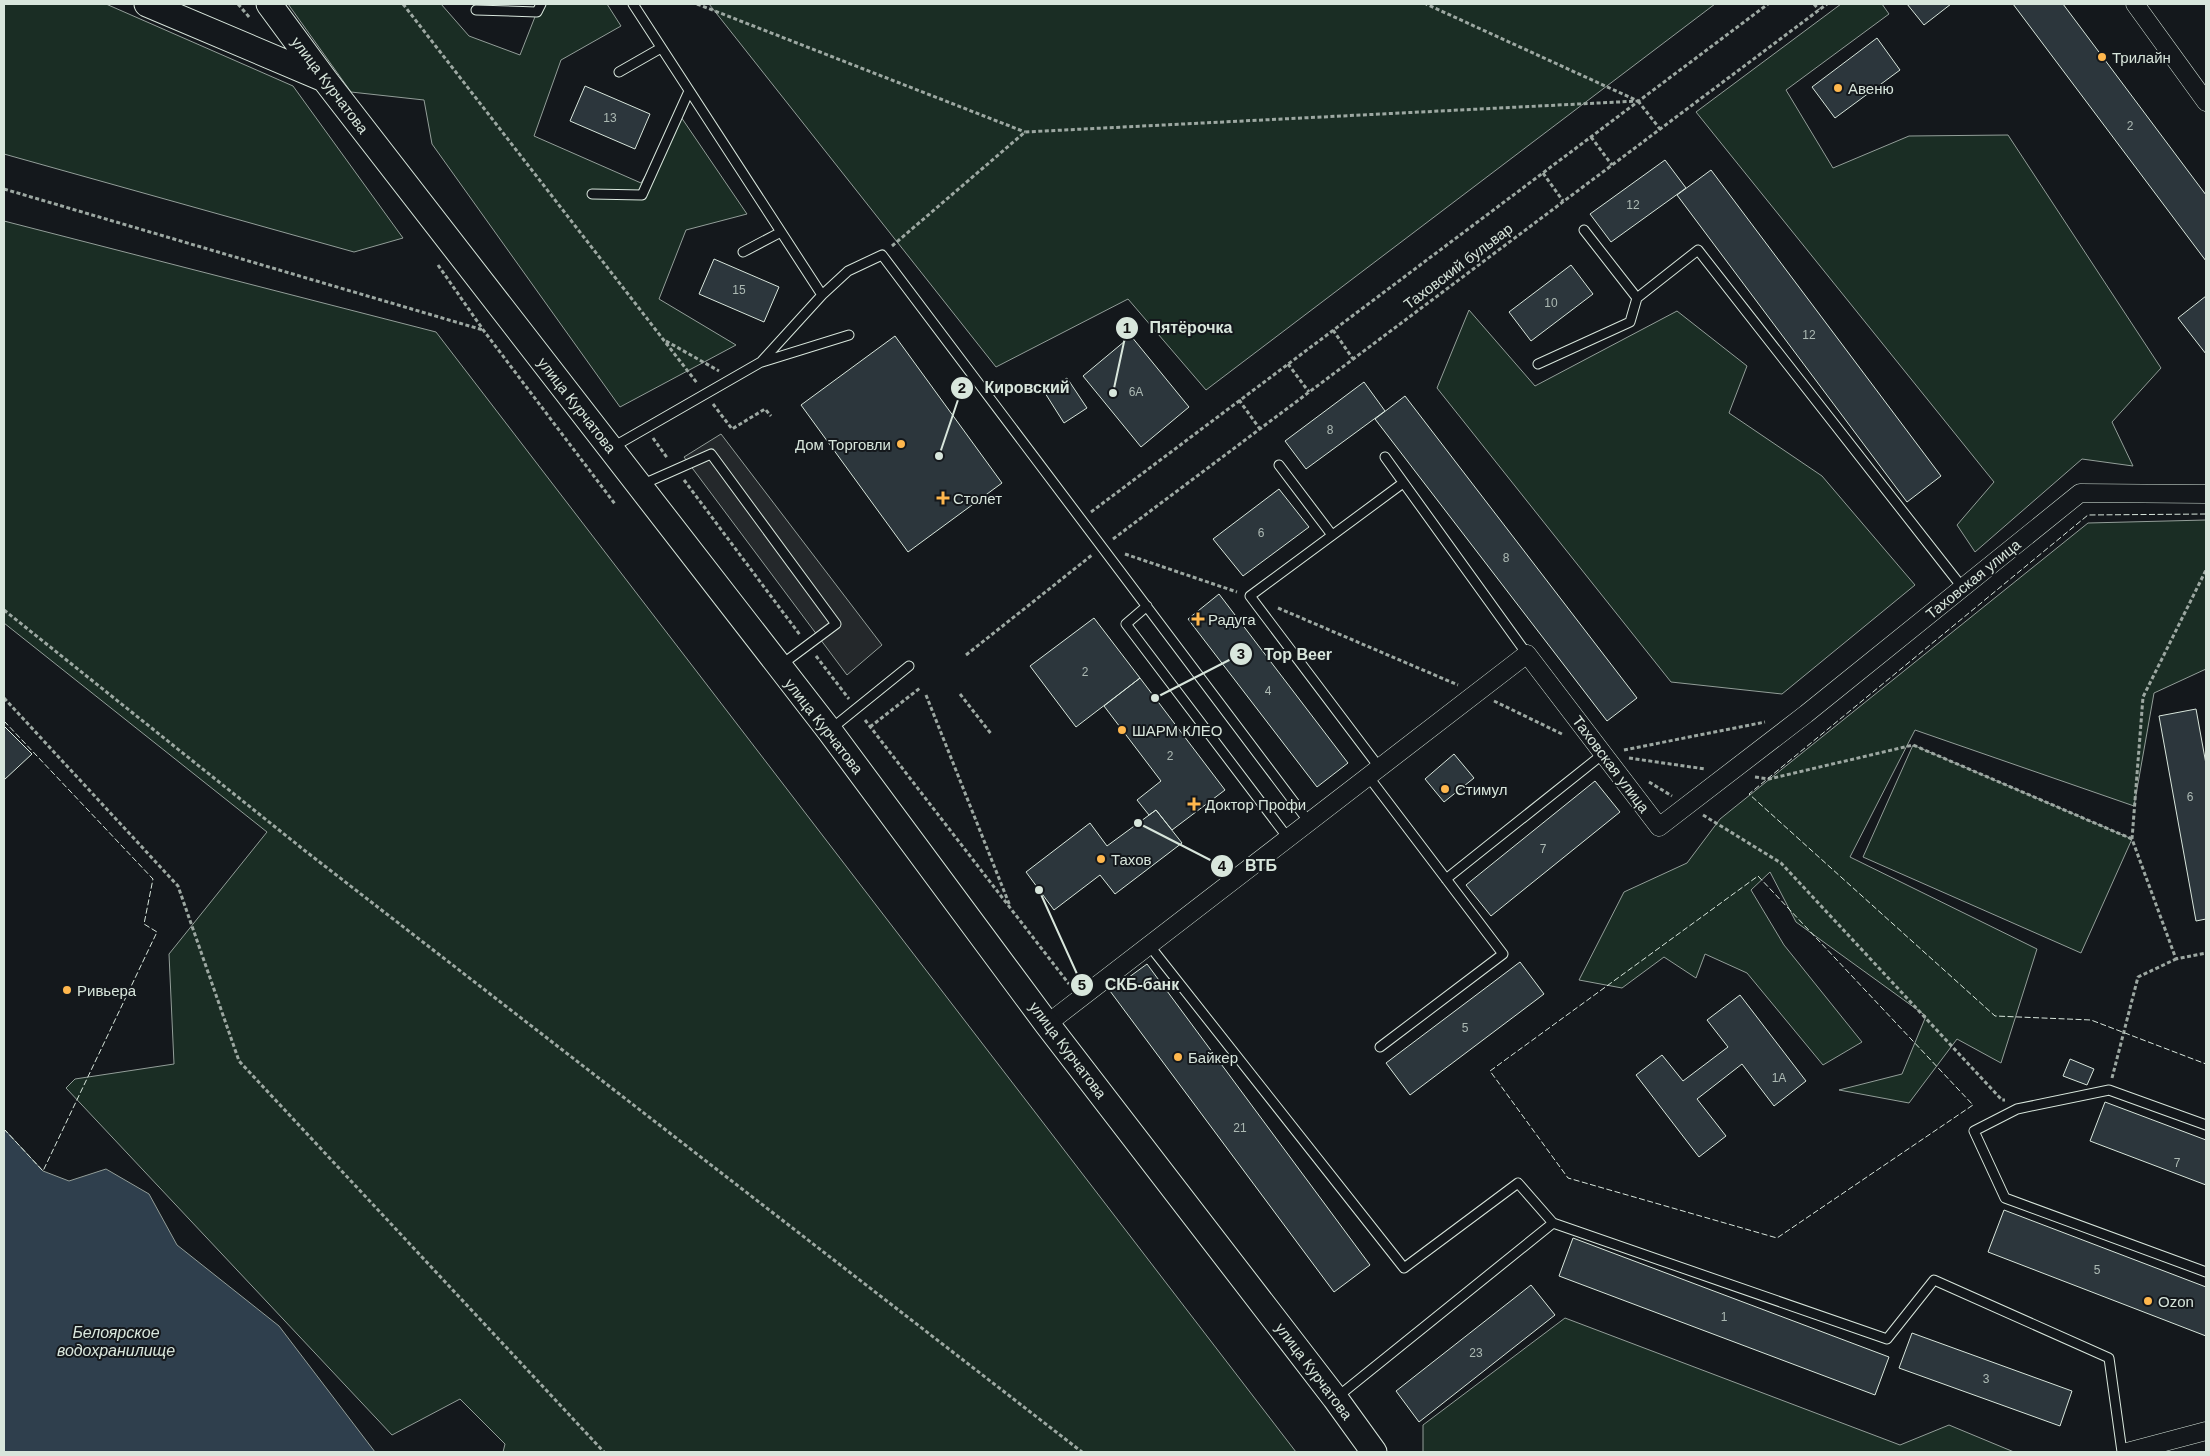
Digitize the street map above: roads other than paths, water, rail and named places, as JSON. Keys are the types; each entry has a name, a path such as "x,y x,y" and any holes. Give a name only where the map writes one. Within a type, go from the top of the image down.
{"main road":[{"path":"147,4 325,80"},
{"name":"улица Курчатова","path":"269,4 325,80 778,667 829,730 1047,1024 1335,1398 1374,1452"}],"street":[{"path":"2135,4 2206,102"},
{"name":"Таховская улица","path":"1527,654 1659,827 1806,714 2080,492 2206,494"},
{"path":"1047,1024 1527,654"},
{"path":"2127,1452 2206,1431"}],"lane":[{"path":"476,10 537,12 541,4"},
{"path":"632,4 822,296"},
{"path":"618,72 661,48"},
{"path":"592,194 642,195 689,91"},
{"path":"1584,230 1637,298"},
{"path":"742,252 781,232"},
{"path":"1538,364 1630,322 1637,298 1698,250 1962,587"},
{"path":"762,362 822,296 848,271 882,254 1309,822"},
{"path":"610,448 762,362 849,336"},
{"path":"639,486 711,454 836,624 778,667"},
{"path":"1384,458 1527,654"},
{"path":"1280,465 1332,535"},
{"path":"1380,1047 1503,954 1446,879 1374,772 1250,596 1403,483"},
{"path":"1147,606 1126,624 1288,838"},
{"path":"829,730 909,666"},
{"path":"1446,879 1603,754"},
{"path":"1149,945 1404,1268 1518,1183 1553,1223 1887,1340 1934,1280 2109,1358 2122,1452"},
{"path":"2206,1125 2109,1090 2017,1109 1974,1131 2006,1198 2206,1272"},
{"path":"1335,1398 1553,1223"}],"water":[{"name":"Белоярское водохранилище","path":"4,1129 43,1171 69,1181 106,1169 149,1194 177,1245 279,1326 375,1452 4,1452"}],"place":[{"name":"Трилайн","path":"2102,57"},
{"name":"Авеню","path":"1838,88"},
{"name":"Пятёрочка","path":"1113,393"},
{"name":"Дом Торговли","path":"901,444"},
{"name":"Кировский","path":"939,456"},
{"name":"Столет","path":"943,498"},
{"name":"Радуга","path":"1198,619"},
{"name":"Top Beer","path":"1155,698"},
{"name":"ШАРМ КЛЕО","path":"1122,730"},
{"name":"Стимул","path":"1445,789"},
{"name":"Доктор Профи","path":"1194,804"},
{"name":"ВТБ","path":"1138,823"},
{"name":"Тахов","path":"1101,859"},
{"name":"СКБ-банк","path":"1039,890"},
{"name":"Ривьера","path":"67,990"},
{"name":"Байкер","path":"1178,1057"},
{"name":"Ozon","path":"2148,1301"}]}
